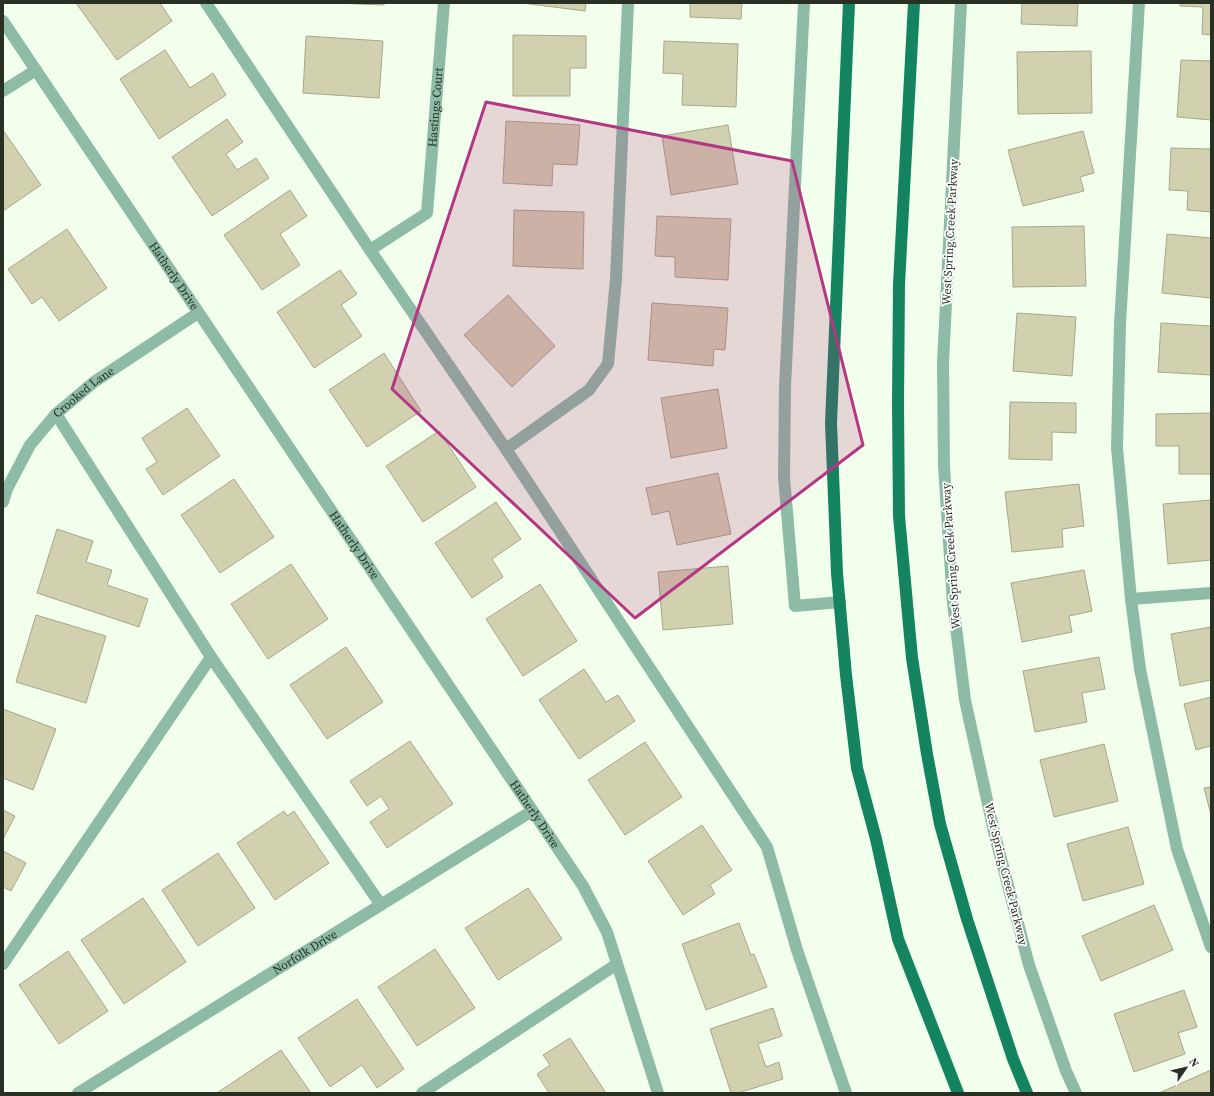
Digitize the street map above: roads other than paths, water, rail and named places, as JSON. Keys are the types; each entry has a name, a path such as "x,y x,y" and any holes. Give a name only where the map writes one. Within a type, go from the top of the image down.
{"main road":[{"path":"849,3 831,423 837,573 846,675 857,768 876,839 898,939 958,1093"},
{"path":"914,3 899,284 898,395 899,516 912,658 940,824 967,919 1013,1059 1027,1093"}],"street":[{"path":"206,3 370,250 506,448 767,847 797,950 846,1093"},
{"name":"Hastings Court","path":"370,250 428,213 444,3"},
{"path":"506,448 589,390 608,364 616,279 628,3"},
{"path":"804,3 785,387 784,477 795,606 840,602"},
{"name":"West Spring Creek Parkway","path":"961,3 943,363 944,466 953,604 965,700 995,836 1029,965 1066,1071 1076,1093"},
{"path":"1139,3 1120,324 1117,448 1131,599 1140,669 1177,850 1211,947"},
{"name":"Hatherly Drive","path":"3,21 583,886 607,932 658,1093"},
{"path":"3,91 36,70"},
{"name":"Crooked Lane","path":"3,502 7,489 30,446 56,414 94,382 198,313"},
{"path":"56,414 211,657 381,905"},
{"path":"1131,599 1211,593"},
{"path":"3,964 211,657"},
{"name":"Norfolk Drive","path":"78,1093 532,811"},
{"path":"422,1093 617,964"}]}
